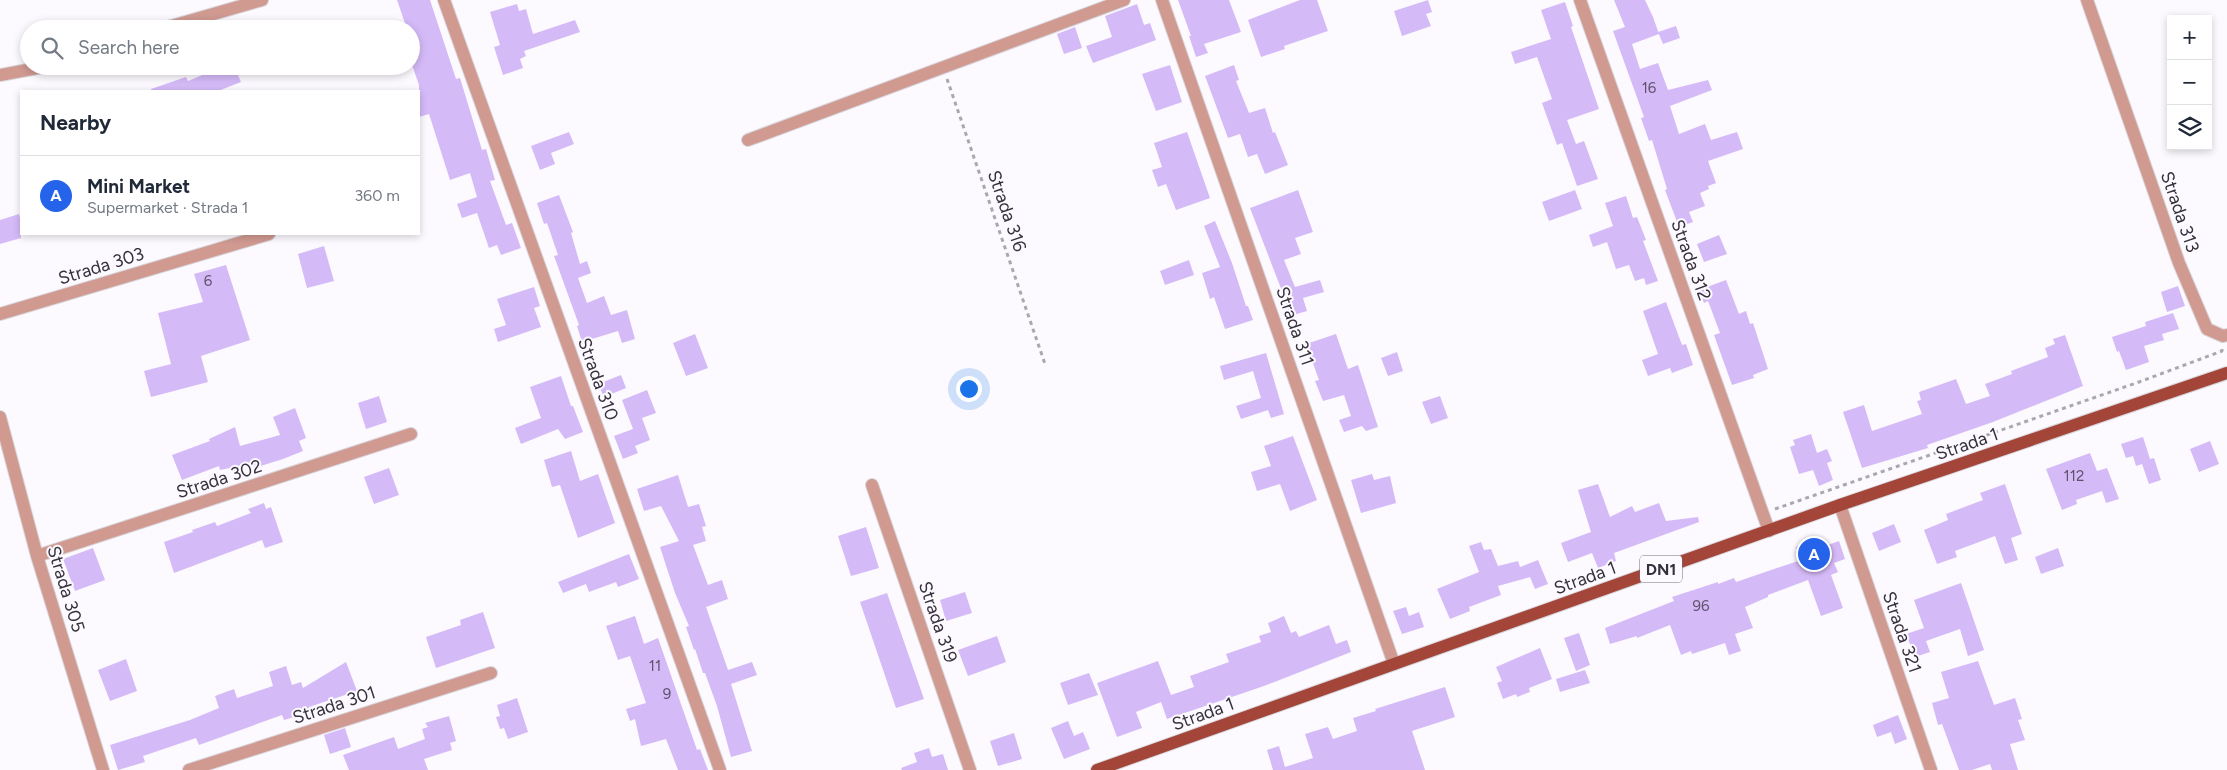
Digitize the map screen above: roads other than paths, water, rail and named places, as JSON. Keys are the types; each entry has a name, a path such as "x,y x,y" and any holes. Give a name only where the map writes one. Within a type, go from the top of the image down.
{"main road":[{"name":"Strada 1","path":"1098,770 1840,506 2227,373"}],"street":[{"path":"192,20 262,0"},
{"name":"Strada 310","path":"444,0 720,770"},
{"path":"748,140 1124,0"},
{"name":"Strada 311","path":"1162,0 1394,664"},
{"name":"Strada 312","path":"1580,0 1769,531"},
{"name":"Strada 313","path":"2087,0 2179,263 2207,329 2225,336"},
{"path":"0,75 20,71"},
{"name":"Strada 303","path":"0,314 267,235"},
{"name":"Strada 305","path":"0,416 37,556 103,770"},
{"name":"Strada 302","path":"37,556 412,434"},
{"name":"Strada 319","path":"872,485 970,770"},
{"name":"Strada 321","path":"1840,506 1931,770"},
{"name":"Strada 301","path":"189,770 491,673"}],"place":[{"name":"Mini Market","path":"1814,554"}]}
